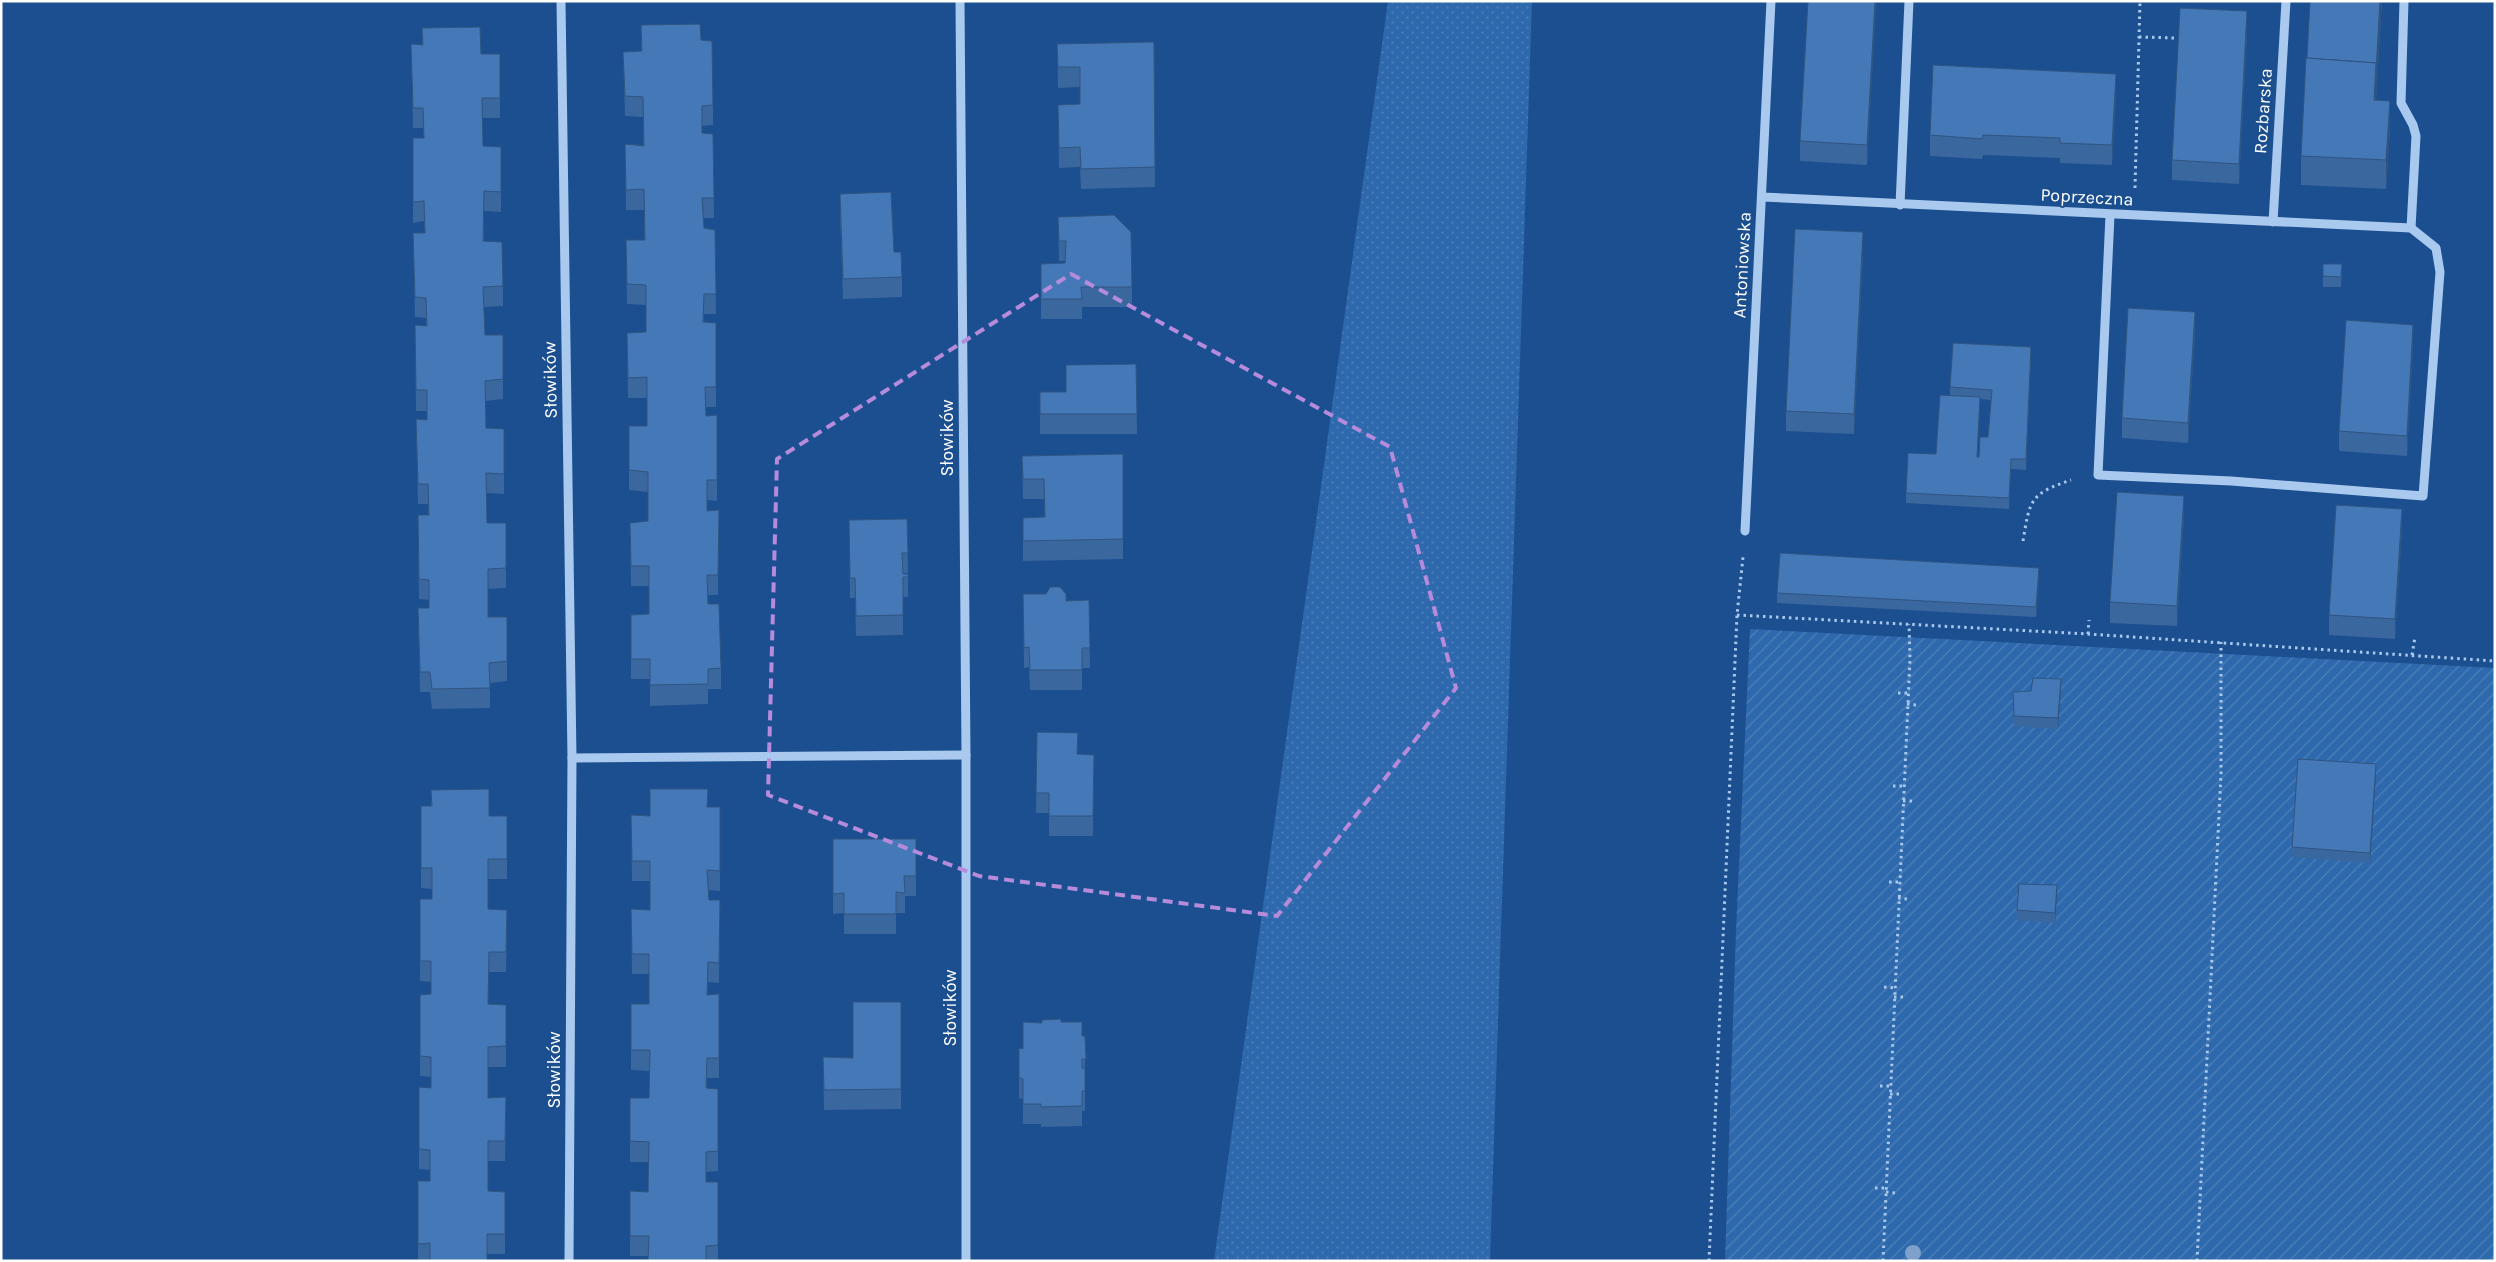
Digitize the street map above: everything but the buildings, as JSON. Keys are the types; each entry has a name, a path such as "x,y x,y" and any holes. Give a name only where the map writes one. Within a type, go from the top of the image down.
{"street":[{"name":"Słowików","path":"561,1 572,758 569,1261"},
{"name":"Słowików","path":"960,1 966,755 966,1261"},
{"name":"Antoniowska","path":"1746,531 1771,1"},
{"path":"1900,205 1909,1"},
{"name":"Rozbarska","path":"2273,222 2286,1"},
{"path":"2110,215 2098,475 2423,496 2440,272 2436,248 2411,228 2416,136 2413,125 2401,103 2400,85 2404,1"},
{"name":"Poprzeczna","path":"1762,197 2411,228"},
{"path":"572,758 966,755"}],"path":[{"path":"2132,216 2140,1"},
{"path":"2140,37 2176,38"},
{"path":"2023,541 2028,509 2038,494 2082,477 2098,475"},
{"path":"1709,1261 1738,615 1746,531"},
{"path":"1738,615 2221,642 2495,661"},
{"path":"2088,634 2089,620"},
{"path":"1883,1261 1908,694 1909,624"},
{"path":"2412,655 2415,637"},
{"path":"2198,1261 2221,774 2221,642"},
{"path":"1898,693 1908,694"},
{"path":"1907,704 1917,705"},
{"path":"1893,786 1904,786"},
{"path":"1903,801 1912,801"},
{"path":"1889,882 1899,882"},
{"path":"1898,898 1908,899"},
{"path":"1884,987 1895,988"},
{"path":"1894,997 1903,997"},
{"path":"1880,1086 1890,1086"},
{"path":"1890,1094 1899,1094"},
{"path":"1875,1188 1895,1192"}],"highlighted area":[{"path":"1071,274 1390,447 1456,688 1277,916 979,876 768,795 777,459"}],"shaded area":[{"path":"1388,1 1532,1 1490,1261 1214,1261"},
{"path":"1750,629 2495,668 2495,1261 1725,1261 1736,930"}]}
